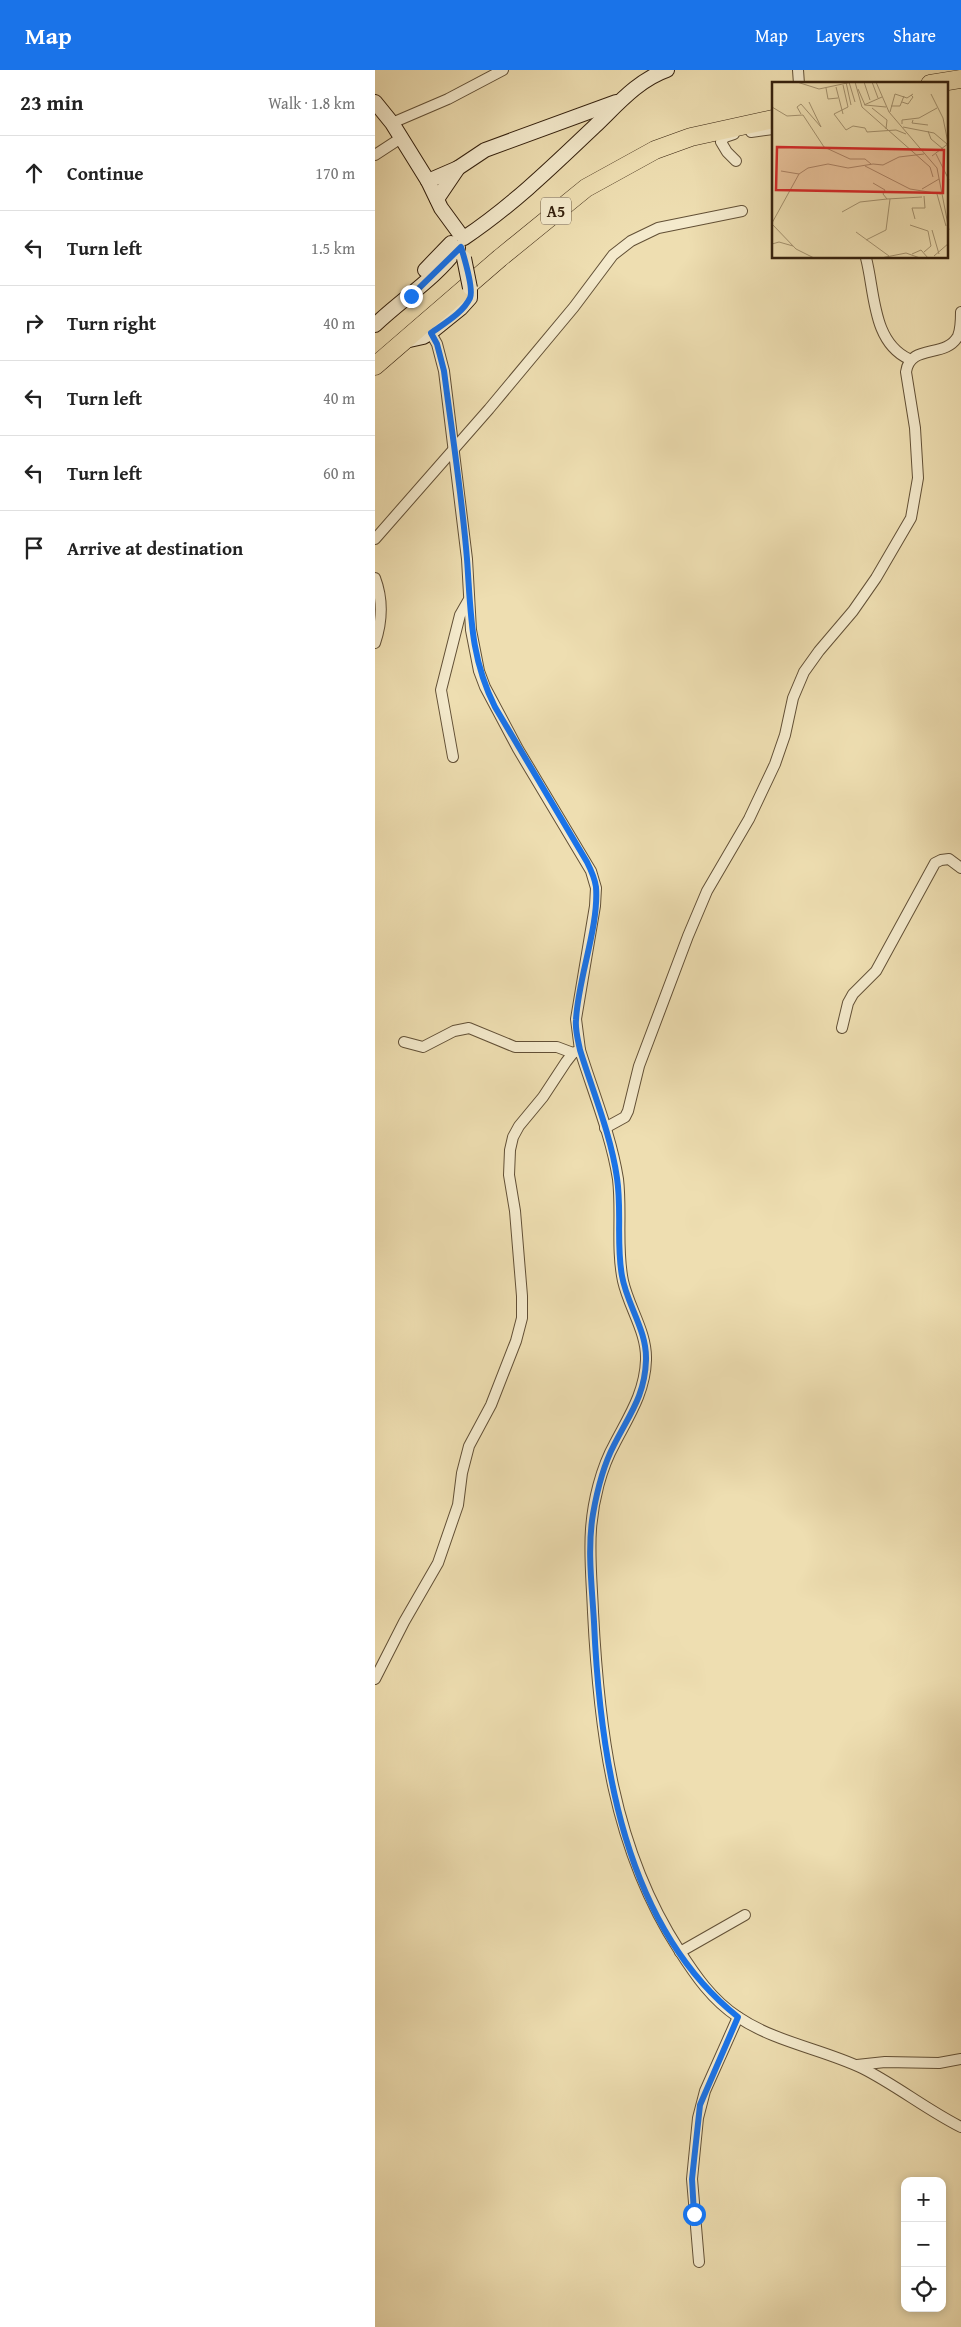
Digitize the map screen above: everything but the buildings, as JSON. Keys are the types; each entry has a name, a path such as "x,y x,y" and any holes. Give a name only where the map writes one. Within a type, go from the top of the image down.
{"highway":[{"path":"942,82 961,79"},
{"name":"A5","path":"375,366 402,342 427,327 586,188 655,150 691,137 772,122"},
{"name":"A5","path":"375,352 574,186 598,169 643,145 694,127 772,122"}],"street":[{"path":"392,123 448,99 503,70"},
{"path":"375,325 395,306 411,296 459,244 550,167 619,101 651,78 667,70"},
{"path":"428,181 458,168 485,150 619,101"},
{"path":"375,102 392,123 428,181 439,203 441,215 459,244 470,288 470,298 467,302 427,327 437,344 444,371 467,559 468,601 474,649 485,687 518,749 587,862 595,883 595,906 576,1019 576,1052 605,1128 618,1181 620,1264 631,1309 644,1337 647,1357 638,1399 632,1414 614,1444 605,1467 593,1514 591,1531 596,1660 609,1772 620,1820 634,1861 655,1909 680,1952 713,1996 738,2017 783,2039 856,2065 961,2127"},
{"path":"736,161 722,144 725,137 772,122"},
{"path":"375,155 401,138"},
{"path":"439,203 458,168"},
{"path":"375,539 489,409 574,307 613,255 631,241 658,228 742,211"},
{"path":"866,259 878,318 886,338 896,351 909,358 947,346 960,335 961,312"},
{"path":"605,1128 625,1117 628,1111 639,1066 688,936 707,891 749,818 775,764 785,735 793,698 804,672 819,650 853,611 911,518 918,478 915,428 906,372 909,358"},
{"path":"375,578 381,602 380,622 375,643"},
{"path":"453,757 440,693 460,615 468,601"},
{"path":"842,1028 848,1003 853,994 879,966 935,863 949,859 961,868"},
{"path":"404,1042 423,1047 454,1031 469,1028 515,1048 557,1047 576,1052"},
{"path":"375,1679 404,1622 439,1564 458,1505 462,1473 469,1446 491,1405 516,1341 522,1318 515,1211 509,1175 512,1144 519,1126 576,1052"},
{"path":"680,1952 745,1915"},
{"path":"699,2262 692,2179 698,2118 705,2091 738,2017"},
{"path":"856,2065 885,2062 939,2063 961,2060"}],"route":[{"path":"411,296 461,247 470,288 470,298 450,318 431,333 437,344 444,371 467,559 468,601 474,649 479,671 495,707 527,764 587,862 595,883 595,906 576,1019 576,1032 615,1165 620,1212 620,1264 631,1309 644,1337 647,1357 646,1369 638,1399 632,1414 614,1444 605,1467 597,1494 591,1531 596,1660 609,1772 626,1839 644,1885 665,1929 704,1986 738,2017 700,2105 692,2179 694,2214"}]}
